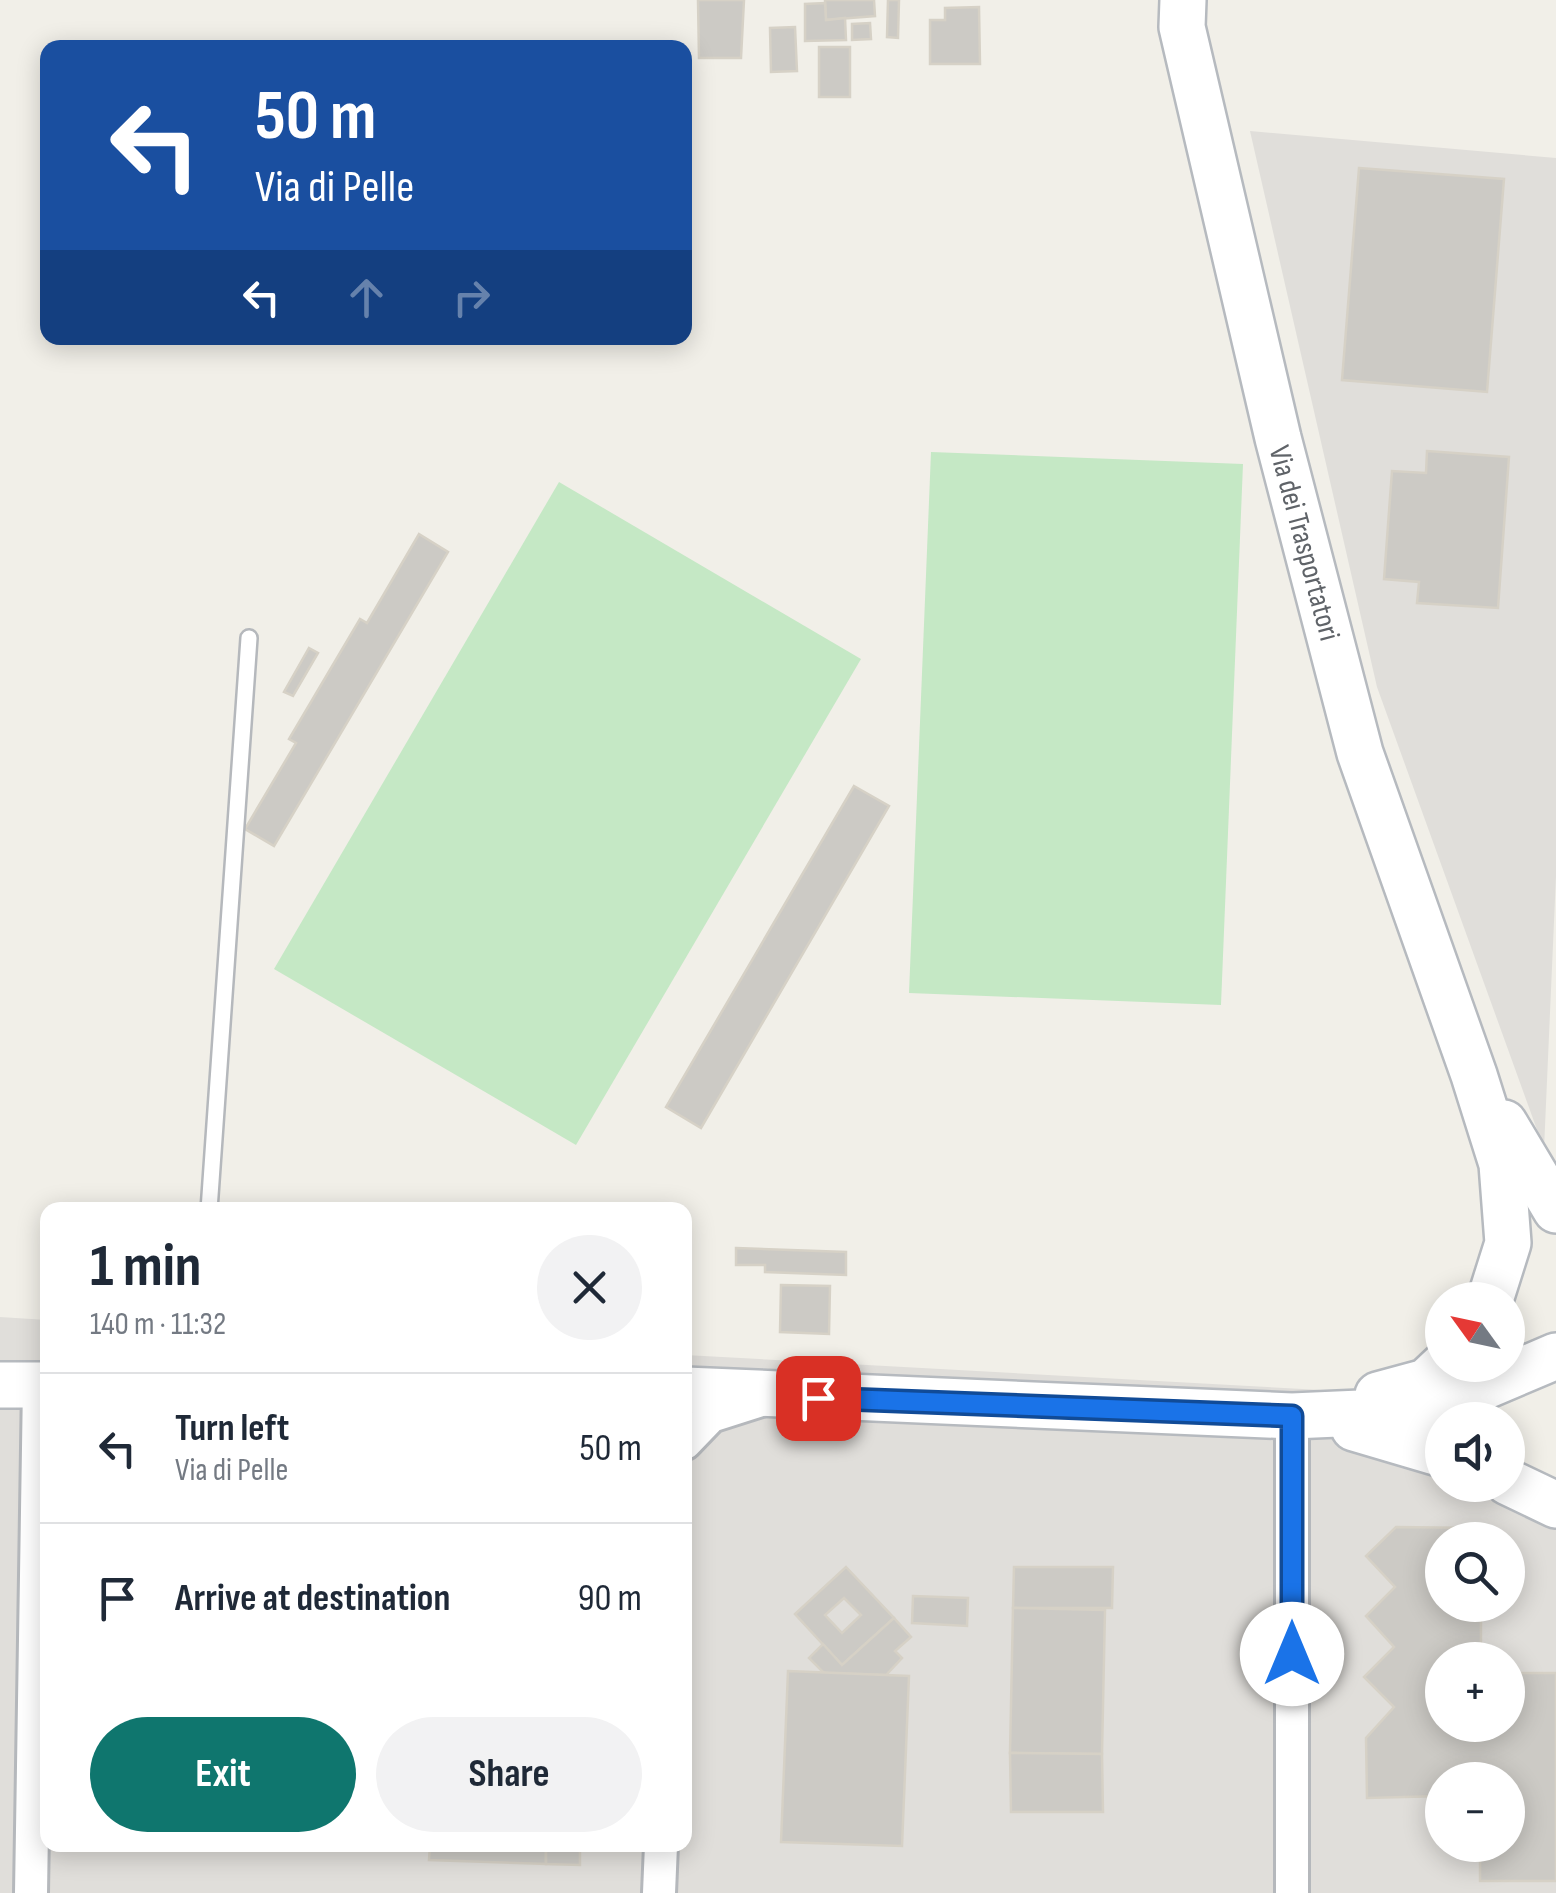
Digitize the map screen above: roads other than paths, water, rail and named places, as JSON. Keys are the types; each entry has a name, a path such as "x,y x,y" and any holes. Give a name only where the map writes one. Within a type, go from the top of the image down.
{"street":[{"name":"Via dei Trasportatori","path":"1183,0 1182,27 1273,419 1360,752 1474,1074 1508,1199 1508,1243 1496,1282"},
{"name":"Via dei Trasportatori","path":"1474,1074 1556,1210"},
{"path":"692,1390 1298,1416 1429,1410 1556,1356"},
{"path":"1298,1416 1426,1382"},
{"path":"29,1385 31,1893"},
{"path":"692,1437 712,1416 736,1404 818,1398"},
{"path":"1298,1416 1425,1450"},
{"path":"1292,1893 1298,1416"},
{"path":"1525,1490 1556,1505"},
{"path":"659,1893 660,1852"}],"lane":[{"path":"210,1202 249,638"}]}
